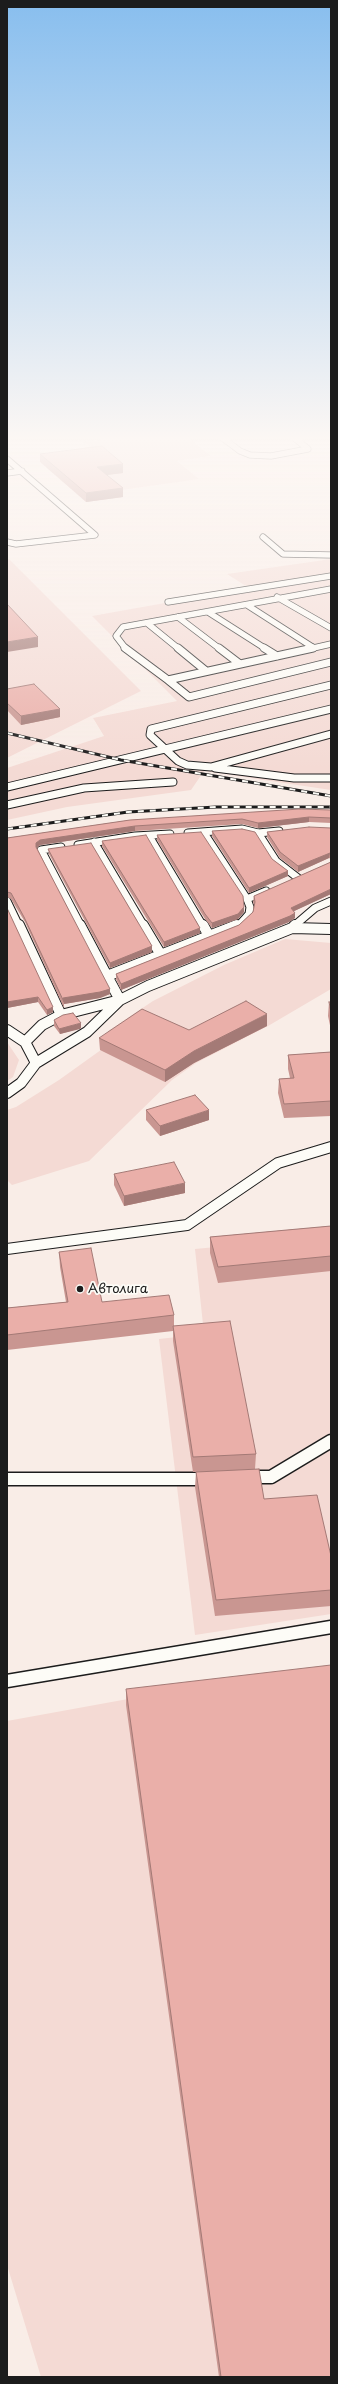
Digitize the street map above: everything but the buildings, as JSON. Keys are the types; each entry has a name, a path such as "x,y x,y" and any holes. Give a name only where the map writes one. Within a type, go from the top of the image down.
{"lane":[{"path":"275,547 283,554 331,555"},
{"path":"168,602 331,576"},
{"path":"262,587 331,628"},
{"path":"331,589 123,627 116,636 126,649 189,697 331,662"},
{"path":"320,591 331,598"},
{"path":"247,605 314,648"},
{"path":"208,612 277,656"},
{"path":"178,617 240,664"},
{"path":"147,623 206,672"},
{"path":"168,680 331,644"},
{"path":"331,684 151,729 150,735 165,750 187,765 294,778 331,778"},
{"path":"7,787 331,709"},
{"path":"211,767 331,734"},
{"path":"7,805 84,788 173,782"},
{"path":"120,1000 106,976 41,850 149,836 242,830 258,833 287,830"},
{"path":"106,976 240,924 249,914 250,907 247,899 204,833"},
{"path":"258,833 276,860 301,876 287,883"},
{"path":"149,836 209,936"},
{"path":"94,842 161,955"},
{"path":"247,899 275,888"},
{"path":"25,1042 42,1025 61,1015 120,1000 148,986 292,928 315,908 331,900"},
{"path":"7,901 61,1015"},
{"path":"292,928 331,928"},
{"path":"7,1093 21,1082 36,1063 87,1032 120,1000"},
{"path":"7,1030 25,1042 36,1063"},
{"path":"7,1249 187,1224 278,1163 331,1147"},
{"path":"233,1478 271,1477 331,1441"},
{"path":"7,1479 218,1479"},
{"path":"7,1681 331,1627"}],"shaded area":[{"path":"9,559 141,691 7,758 7,560"},
{"path":"331,559 331,790 204,771 191,790 67,807 7,820 7,768 104,736 93,718 177,701 92,616 249,588 227,574"},
{"path":"285,939 331,943 331,989 268,1026 196,1063 172,1080 89,1161 12,1185 7,1180 7,1110 16,1107 59,1080 119,1037 108,1031 153,1001 224,965"},
{"path":"7,1042 19,1060 13,1077 7,1081"},
{"path":"331,1236 331,1614 195,1635 159,1339 204,1334 195,1249"},
{"path":"161,1693 331,2377 41,2377 7,2265 7,1721"}],"railway":[{"path":"7,733 121,760 331,796"},
{"path":"7,829 128,812 216,807 331,807"}],"place":[{"name":"Автолига","path":"80,1289"}]}
